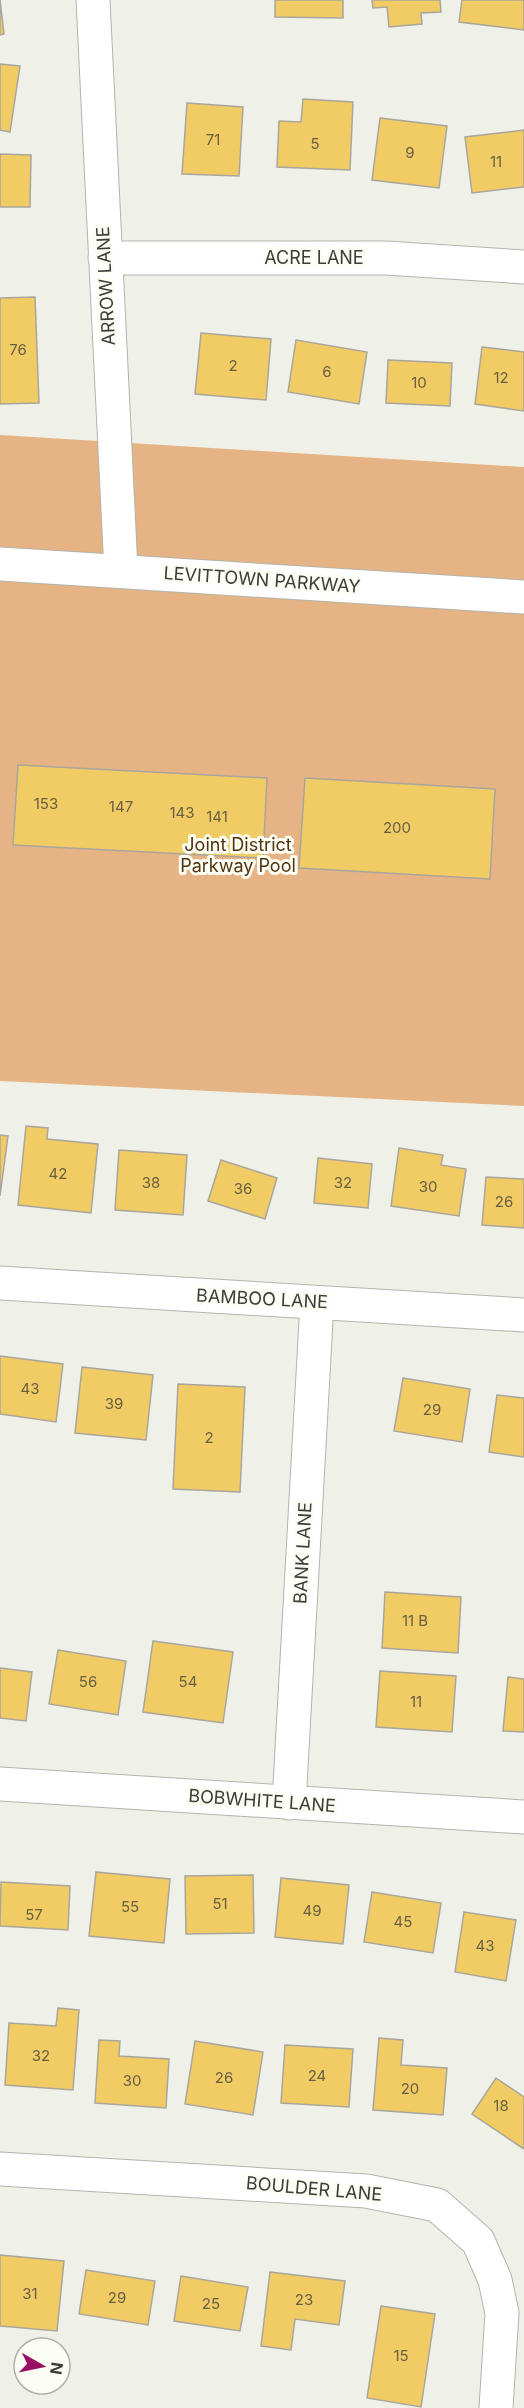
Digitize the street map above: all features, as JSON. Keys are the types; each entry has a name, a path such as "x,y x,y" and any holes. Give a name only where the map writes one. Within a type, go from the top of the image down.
{"street":[{"name":"ARROW LANE","path":"93,0 121,571"},
{"name":"ACRE LANE","path":"105,258 386,258 524,267"},
{"name":"LEVITTOWN PARKWAY","path":"0,564 524,597"},
{"name":"BAMBOO LANE","path":"0,1283 524,1315"},
{"name":"BANK LANE","path":"289,1803 318,1303"},
{"name":"BOBWHITE LANE","path":"0,1784 524,1817"},
{"name":"BOULDER LANE","path":"0,2169 366,2191 437,2205 478,2241 495,2280 502,2313 496,2408"}],"green space":[{"name":"Joint District Parkway Pool","path":"0,435 524,467 524,1106 0,1081"}],"building":[{"path":"0,0 4,34 0,35"},
{"path":"275,0 343,0 343,18 275,17"},
{"path":"372,0 440,0 441,12 421,13 422,24 389,27 387,7 373,8"},
{"path":"462,0 524,0 524,30 459,22"},
{"path":"0,64 20,66 10,132 0,130"},
{"path":"303,99 353,102 350,170 277,167 279,121 301,122"},
{"path":"187,103 243,107 239,176 182,174"},
{"path":"380,118 447,126 439,188 372,180"},
{"path":"524,130 524,187 472,193 465,137"},
{"path":"0,154 31,155 30,207 0,207"},
{"path":"35,297 39,403 0,404 0,298"},
{"path":"201,333 271,339 266,400 195,394"},
{"path":"296,340 367,352 359,404 288,392"},
{"path":"482,347 524,352 524,411 475,404"},
{"path":"388,360 452,363 450,406 386,403"},
{"path":"18,765 267,778 263,858 13,845"},
{"path":"305,778 495,789 490,879 299,868"},
{"path":"26,1126 48,1128 47,1139 98,1144 91,1213 18,1205"},
{"path":"0,1135 8,1136 0,1196"},
{"path":"399,1148 443,1155 441,1165 466,1169 459,1216 391,1206"},
{"path":"119,1150 187,1155 183,1215 115,1210"},
{"path":"318,1158 372,1164 368,1208 314,1203"},
{"path":"221,1160 277,1178 265,1219 208,1201"},
{"path":"486,1177 524,1179 524,1228 482,1225"},
{"path":"0,1356 63,1364 56,1422 0,1414"},
{"path":"82,1367 153,1375 146,1440 75,1433"},
{"path":"403,1378 470,1389 462,1442 394,1431"},
{"path":"178,1384 245,1387 240,1492 173,1489"},
{"path":"497,1395 524,1398 524,1457 489,1452"},
{"path":"385,1592 461,1597 458,1653 382,1648"},
{"path":"153,1641 233,1652 223,1723 143,1712"},
{"path":"58,1650 126,1661 118,1715 49,1704"},
{"path":"0,1668 32,1672 26,1721 0,1718"},
{"path":"380,1671 456,1676 452,1732 376,1727"},
{"path":"508,1677 524,1679 524,1732 503,1731"},
{"path":"96,1872 170,1879 164,1943 89,1936"},
{"path":"253,1875 254,1933 186,1934 185,1876"},
{"path":"281,1878 349,1885 343,1944 275,1937"},
{"path":"1,1882 70,1886 68,1930 0,1926"},
{"path":"372,1892 441,1903 433,1953 364,1942"},
{"path":"464,1912 516,1920 506,1981 455,1972"},
{"path":"58,2008 79,2010 73,2090 5,2085 9,2023 56,2026"},
{"path":"379,2038 403,2040 401,2065 447,2068 443,2115 373,2110"},
{"path":"99,2040 120,2041 119,2056 169,2059 166,2108 95,2103"},
{"path":"195,2041 263,2052 253,2115 185,2104"},
{"path":"285,2045 353,2049 349,2107 281,2103"},
{"path":"496,2078 524,2097 524,2149 472,2114"},
{"path":"0,2255 64,2261 57,2331 0,2326"},
{"path":"86,2270 155,2281 148,2325 79,2314"},
{"path":"270,2272 345,2281 339,2325 295,2319 291,2350 261,2346"},
{"path":"181,2276 248,2287 240,2331 174,2321"},
{"path":"381,2306 435,2314 421,2407 367,2398"}]}
